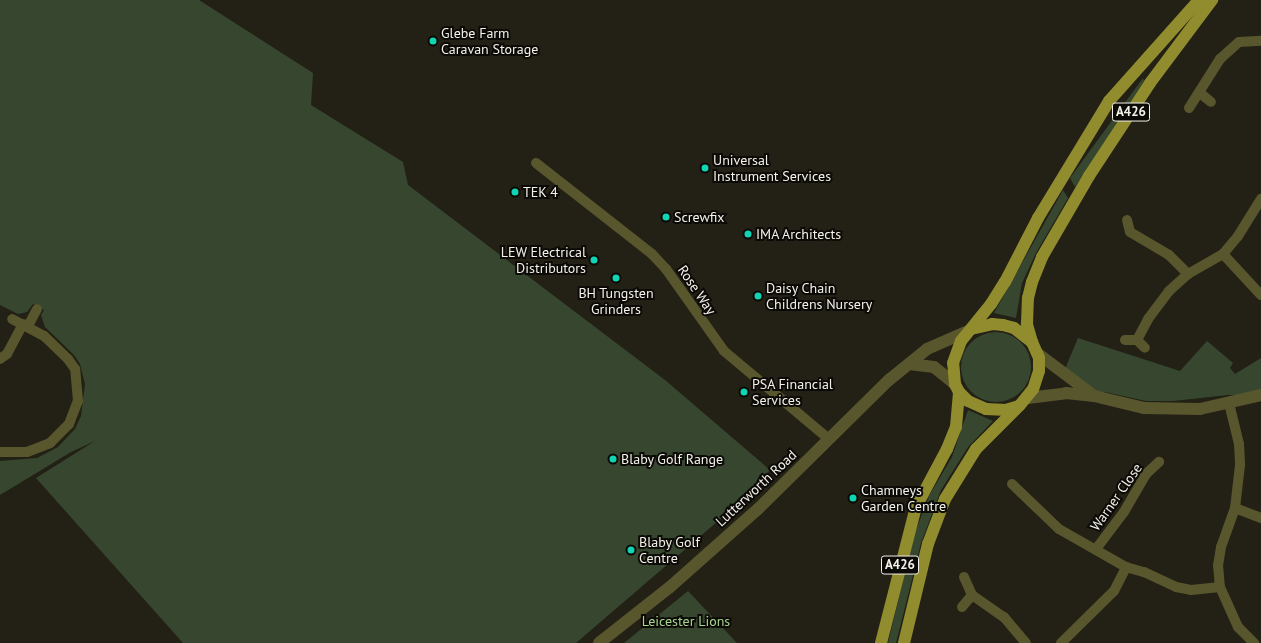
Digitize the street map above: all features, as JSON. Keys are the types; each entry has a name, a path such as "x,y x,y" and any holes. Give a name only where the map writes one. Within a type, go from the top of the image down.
{"main road":[{"name":"A426","path":"969,331 1005,282 1038,218 1109,100 1198,0"},
{"name":"A426","path":"1032,342 1027,324 1028,298 1032,282 1042,257 1089,176 1150,83 1212,0"},
{"path":"992,324 1003,325 1014,328 1032,342 1037,353 1039,371 1023,402 1006,410 986,409 968,401 957,388 953,362 969,331 992,324"},
{"name":"A426","path":"881,643 916,508 947,449 956,427 957,388"},
{"name":"A426","path":"904,643 928,544 944,499 976,449 1023,402"}],"street":[{"path":"1189,108 1200,93 1220,59 1239,42 1261,41"},
{"path":"1200,93 1211,102"},
{"name":"Rose Way","path":"536,163 652,254 666,269 724,351 830,439"},
{"path":"1137,340 1148,319 1169,291 1188,274 1223,254 1261,199"},
{"path":"1127,220 1130,232 1169,255 1188,274"},
{"path":"1223,254 1261,295"},
{"path":"0,359 7,354 37,309"},
{"path":"0,452 27,452 50,443 69,424 76,412 78,391 75,369 55,346 26,325 12,319"},
{"name":"Lutterworth Road","path":"599,643 670,587 758,509 889,380 927,349 969,331"},
{"path":"1125,340 1137,340 1145,348"},
{"path":"1037,353 1094,396"},
{"path":"908,364 934,367 957,388"},
{"path":"1023,402 1066,393 1094,396 1144,408 1200,409 1261,395"},
{"path":"1229,403 1239,444 1240,466 1235,508 1221,547 1218,565 1220,587 1238,627 1254,643"},
{"name":"Warner Close","path":"1096,549 1124,512 1146,474 1159,462"},
{"path":"1012,484 1059,529 1126,567 1144,572 1176,588 1191,590 1220,587"},
{"path":"1235,508 1261,518"},
{"path":"1061,643 1114,591 1126,567"},
{"path":"964,577 972,595 1004,617 1026,643"},
{"path":"962,607 972,595"}],"green space":[{"name":"Blaby Golf Centre","path":"0,0 199,0 313,73 311,105 403,162 408,185 665,380 770,470 725,515 576,643 183,643 36,478 95,441 71,452 0,495 0,461 37,458 58,447 75,429 81,416 85,384 80,364 74,355 45,327 41,315 44,310 33,304 27,312 18,314 0,305"},
{"path":"1143,78 1144,81 1075,187 1070,178"},
{"path":"1063,190 1068,198 1036,253 1022,283 1016,318 994,313"},
{"path":"989,332 1003,332 1016,338 1025,347 1029,353 1031,367 1029,381 1021,392 1010,400 1003,402 989,402 982,400 971,392 963,381 961,374 961,360 963,353 971,342 982,334"},
{"path":"1078,338 1180,371 1207,341 1233,363 1230,368 1235,374 1261,358 1261,395 1228,395 1173,401 1146,401 1105,392 1094,396 1065,369"},
{"path":"968,410 993,421 968,447 941,490 921,543 896,643 888,643 914,535 929,496 952,457"},
{"name":"Leicester Lions","path":"688,591 737,643 624,643"}],"place":[{"name":"Glebe Farm Caravan Storage","path":"433,41"},
{"name":"Universal Instrument Services","path":"705,168"},
{"name":"TEK 4","path":"515,192"},
{"name":"Screwfix","path":"666,217"},
{"name":"IMA Architects","path":"748,234"},
{"name":"LEW Electrical Distributors","path":"594,260"},
{"name":"BH Tungsten Grinders","path":"616,278"},
{"name":"Daisy Chain Childrens Nursery","path":"758,296"},
{"name":"PSA Financial Services","path":"744,392"},
{"name":"Blaby Golf Range","path":"613,459"},
{"name":"Chamneys Garden Centre","path":"853,498"},
{"name":"Blaby Golf Centre","path":"631,550"}]}
